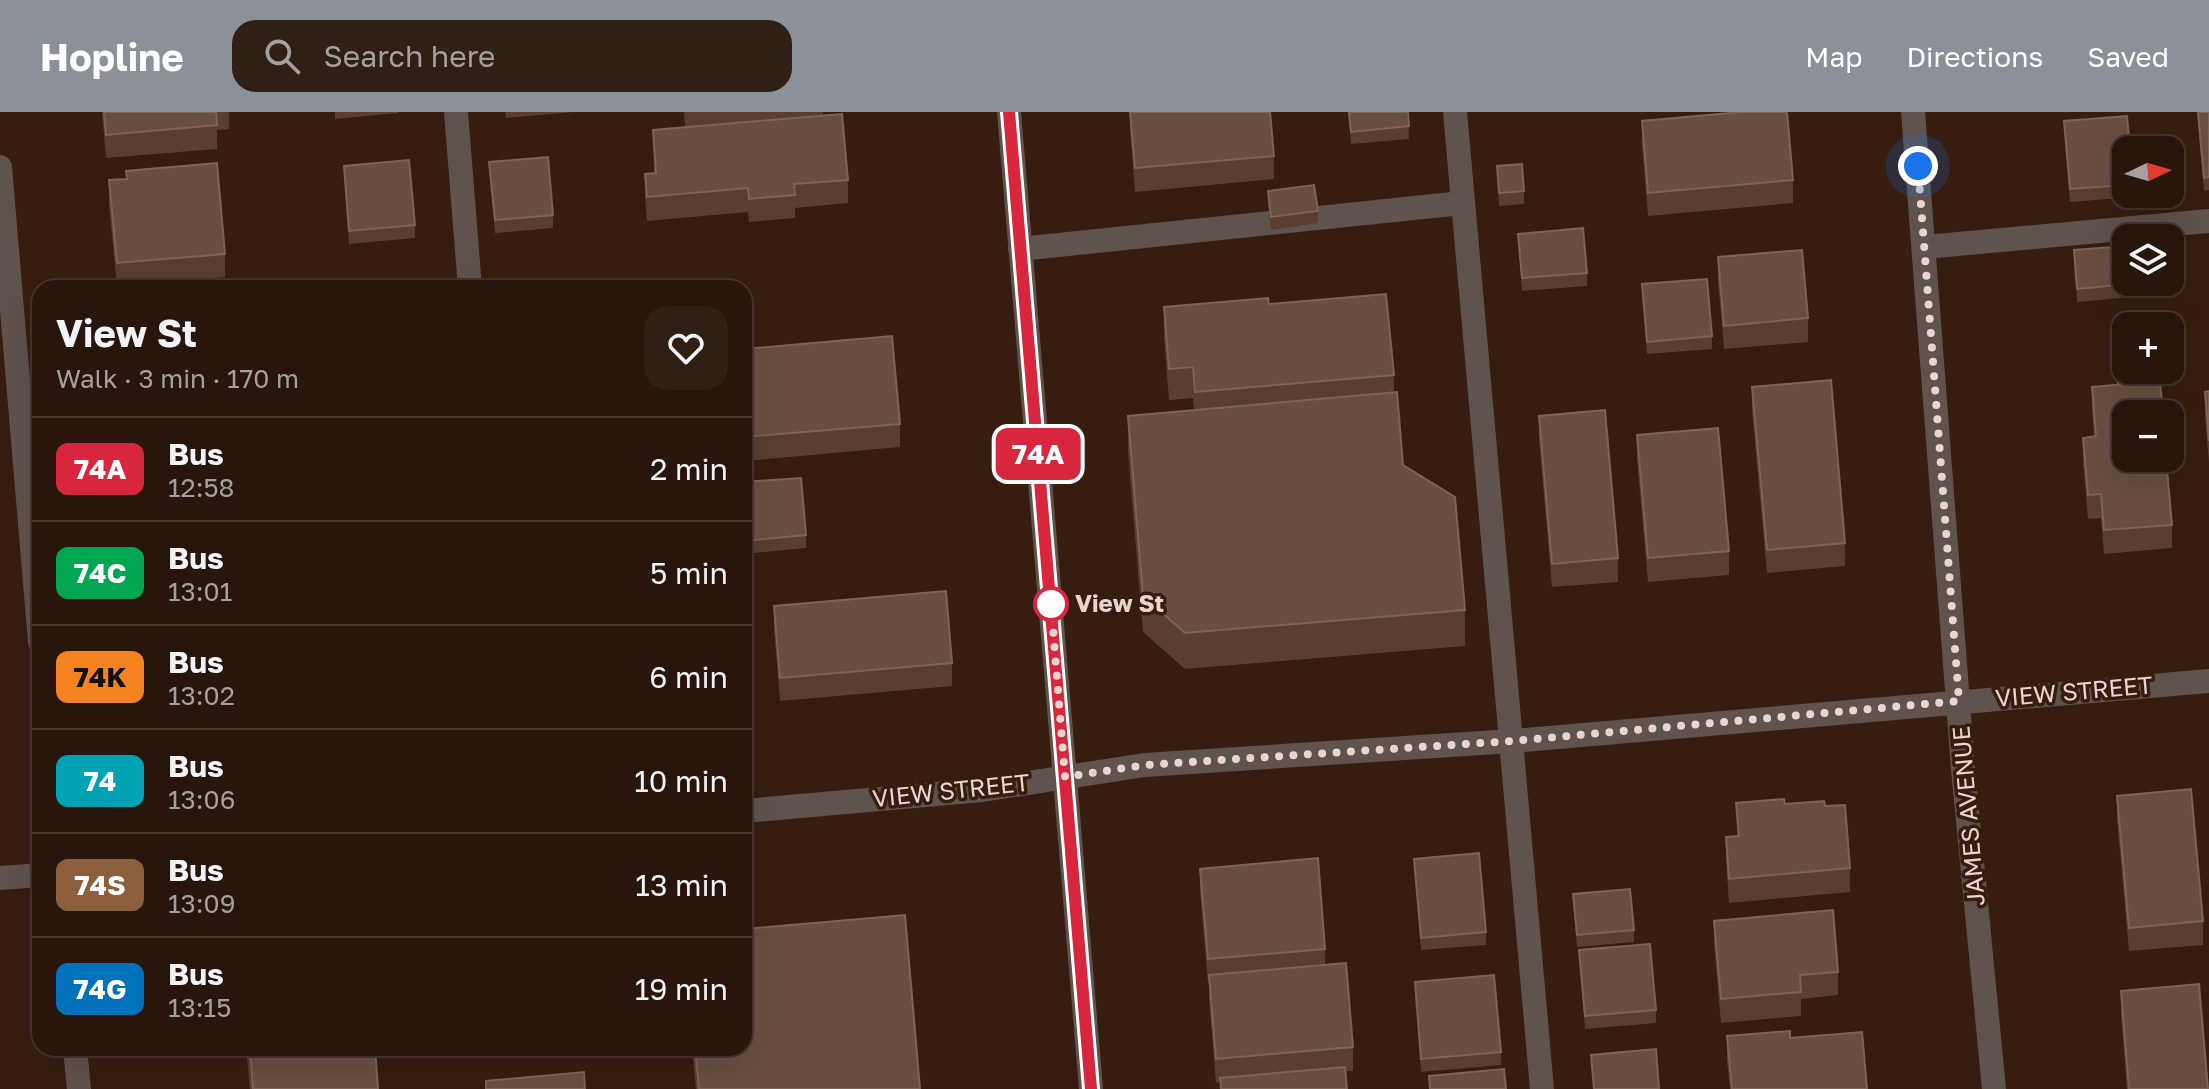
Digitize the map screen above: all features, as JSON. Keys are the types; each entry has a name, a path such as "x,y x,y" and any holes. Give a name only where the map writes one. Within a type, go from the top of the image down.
{"street":[{"path":"456,112 469,280"},
{"path":"1009,112 1091,1089"},
{"path":"1455,112 1542,1089"},
{"name":"JAMES AVENUE","path":"1913,112 1959,701 1994,1089"},
{"path":"0,167 32,547"},
{"path":"1020,249 1462,203"},
{"path":"1925,247 2209,221"},
{"name":"VIEW STREET","path":"752,810 982,790 1145,765 1512,741 2209,681"},
{"path":"0,878 32,876"},
{"path":"76,1056 79,1089"}],"building":[{"path":"104,112 216,112 217,125 106,135"},
{"path":"1130,112 1270,112 1274,156 1135,168"},
{"path":"1349,112 1408,112 1409,126 1351,132"},
{"path":"1741,112 1787,112 1793,180 1648,193 1642,121"},
{"path":"2198,112 2209,112 2209,177 2204,178"},
{"path":"842,114 848,180 794,184 795,195 749,199 748,188 647,197 645,174 656,173 653,130"},
{"path":"2127,116 2129,136 2112,136 2112,186 2070,189 2064,121"},
{"path":"548,157 553,215 495,220 489,162"},
{"path":"409,160 415,225 349,231 344,166"},
{"path":"217,163 225,254 117,263 109,180 127,179 126,171"},
{"path":"1522,164 1524,191 1499,193 1497,166"},
{"path":"1314,185 1318,211 1271,217 1268,191"},
{"path":"1583,228 1587,273 1522,278 1518,234"},
{"path":"2112,247 2112,286 2077,289 2074,250"},
{"path":"1802,250 1808,318 1724,326 1718,257"},
{"path":"1707,279 1712,336 1647,342 1642,284"},
{"path":"1386,294 1394,375 1195,392 1193,367 1169,369 1164,307 1268,298 1269,304"},
{"path":"892,336 900,424 752,436 752,348"},
{"path":"1831,380 1845,543 1767,550 1752,387"},
{"path":"2160,384 2162,400 2112,400 2112,472 2167,472 2172,525 2104,530 2101,494 2088,495 2083,438 2096,436 2092,387"},
{"path":"2209,391 2209,441 2205,392"},
{"path":"1397,392 1403,465 1455,497 1465,610 1185,633 1143,596 1128,416"},
{"path":"1605,410 1618,558 1552,564 1539,416"},
{"path":"1718,428 1729,551 1648,558 1637,435"},
{"path":"801,478 806,535 752,540 752,481"},
{"path":"946,591 952,663 780,678 774,606"},
{"path":"2191,789 2203,921 2129,928 2117,796"},
{"path":"1784,799 1785,804 1824,801 1825,806 1845,805 1850,868 1729,879 1726,837 1739,836 1736,803"},
{"path":"1479,853 1486,932 1421,938 1414,859"},
{"path":"1318,858 1325,949 1208,959 1200,869"},
{"path":"1630,889 1634,930 1577,935 1573,894"},
{"path":"1833,910 1838,972 1800,975 1801,992 1721,999 1714,921"},
{"path":"905,915 920,1089 699,1089 696,1056 752,1056 752,928"},
{"path":"1650,944 1656,1010 1585,1016 1579,950"},
{"path":"1346,963 1353,1047 1216,1059 1209,975"},
{"path":"1494,975 1501,1052 1421,1059 1415,982"},
{"path":"2199,984 2208,1089 2129,1089 2121,991"},
{"path":"1790,1031 1790,1038 1862,1032 1867,1089 1732,1089 1727,1036"},
{"path":"1656,1049 1659,1089 1594,1089 1591,1055"},
{"path":"251,1056 376,1056 378,1089 253,1089"},
{"path":"1345,1067 1347,1089 1221,1089 1220,1078"},
{"path":"1504,1069 1506,1089 1430,1089 1429,1076"},
{"path":"584,1072 585,1089 486,1089 486,1081"}],"bus line":[{"name":"74A","path":"1009,112 1091,1089"}],"place":[{"name":"View St","path":"1051,604"}],"route":[{"path":"1051,604 1065,777 1145,765 1512,741 1959,701 1918,166"}]}
